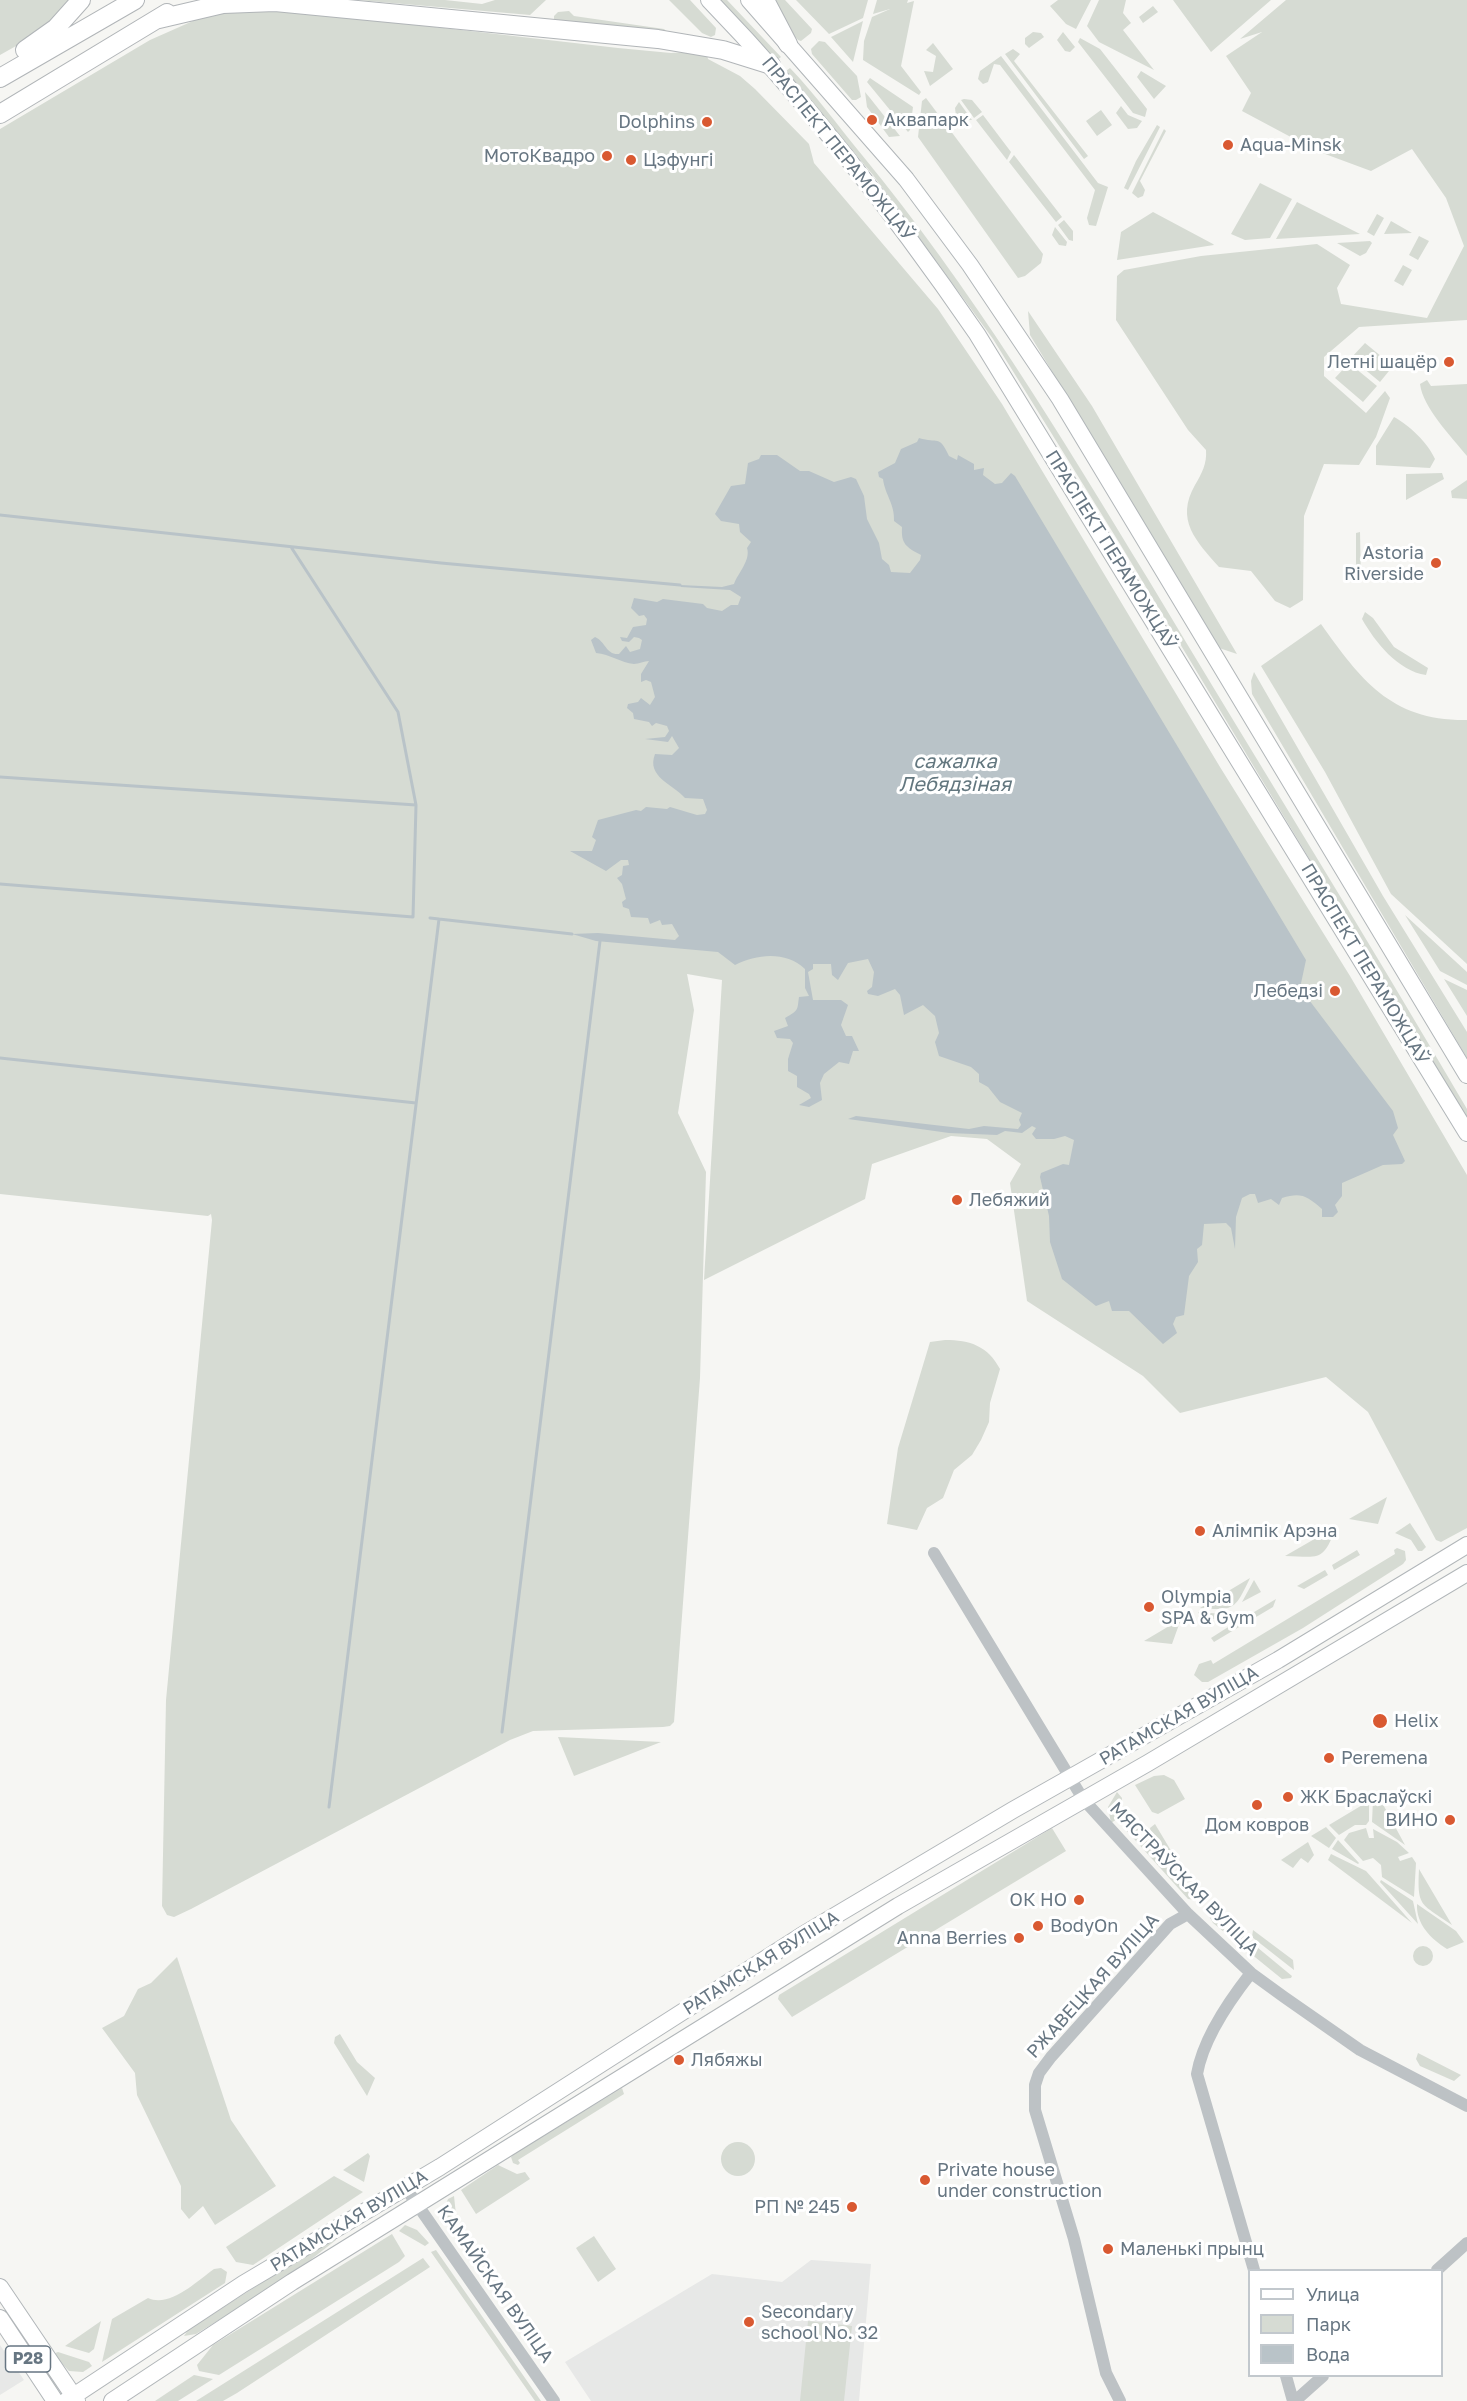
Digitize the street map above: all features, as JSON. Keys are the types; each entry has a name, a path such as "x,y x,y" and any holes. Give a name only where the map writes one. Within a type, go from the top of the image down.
{"highway":[{"path":"0,77 19,54 56,28 81,0"},
{"path":"0,77 135,0"},
{"path":"0,114 189,0"},
{"path":"765,0 788,44"},
{"path":"159,18 223,4 274,2 658,39 723,50 771,65"}],"main road":[{"name":"ПРАСПЕКТ ПЕРАМОЖЦАЎ","path":"709,0 771,65 911,239 977,334 1467,1133"},
{"name":"ПРАСПЕКТ ПЕРАМОЖЦАЎ","path":"749,0 906,179 970,265 1060,399 1467,1075"},
{"name":"РАТАМСКАЯ ВУЛІЦА","path":"73,2399 243,2284 405,2187 801,1936 1070,1778 1278,1660 1467,1545"},
{"name":"РАТАМСКАЯ ВУЛІЦА","path":"112,2401 292,2282 898,1906 1467,1572"},
{"name":"Р28","path":"0,2286 73,2399"},
{"name":"Р28","path":"0,2318 55,2401"}],"street":[{"name":"МЯСТРАЎСКАЯ ВУЛІЦА","path":"934,1552 1083,1799 1188,1914 1251,1973 1360,2050 1467,2106"},
{"name":"РЖАВЕЦКАЯ ВУЛІЦА","path":"1120,2401 1106,2373 1099,2351 1074,2239 1038,2122 1035,2085 1039,2073 1052,2057 1170,1924 1188,1914"},
{"path":"1251,1973 1238,1990 1205,2047 1197,2074 1253,2269"},
{"name":"КАМАЙСКАЯ ВУЛІЦА","path":"405,2187 554,2401"},
{"path":"1439,2269 1467,2243"},
{"path":"1286,2377 1294,2401 1322,2377"}],"shaded area":[{"name":"Secondary school No. 32","path":"811,2260 871,2264 859,2401 591,2401 565,2362 712,2274 782,2282"},
{"path":"0,2345 24,2380 0,2395"}],"green space":[{"path":"0,0 76,0 32,37 0,55"},
{"path":"358,0 445,0 482,4 495,0 546,0 530,15"},
{"path":"669,0 690,0 716,28 715,35 711,37 702,33"},
{"path":"717,0 727,0 781,57 776,61"},
{"path":"774,0 785,0 812,29 811,33 801,41 798,40 775,13"},
{"path":"796,0 868,0 863,18 829,34"},
{"path":"877,0 908,0 907,3 914,1 901,66 921,92 919,95 863,60 864,41 872,17 890,9 873,14"},
{"path":"1058,0 1091,0 1076,29 1066,24 1050,6"},
{"path":"1099,0 1126,0 1123,13 1131,23 1123,30 1154,70 1099,42 1087,26"},
{"path":"1173,0 1271,0 1211,52"},
{"path":"1286,0 1467,0 1467,320 1359,327 1324,357 1324,376 1366,413 1385,391 1390,398 1376,437 1359,465 1324,464 1304,516 1303,600 1290,608 1275,601 1251,571 1219,567 1196,539 1188,519 1187,509 1189,498 1204,468 1206,450 1188,430 1116,320 1117,276 1124,270 1201,256 1317,244 1350,265 1337,288 1341,304 1427,318 1464,246 1446,198 1412,149 1371,171 1317,151 1242,111 1251,93 1226,56 1262,32 1240,39"},
{"path":"1153,6 1158,12 1143,23 1139,17"},
{"path":"261,7 618,48 671,53 706,51 708,59 740,76 755,89 809,144 814,163 938,309 1002,404 1220,767 1350,976 1467,1175 1467,1528 1441,1542 1436,1540 1368,1412 1326,1377 1180,1413 1143,1376 1027,1301 1010,1183 1021,1164 987,1139 951,1136 872,1164 865,1199 704,1280 722,980 687,974 694,1010 678,1113 706,1172 700,1378 674,1722 670,1726 663,1727 533,1731 510,1740 191,1909 174,1917 167,1915 162,1906 166,1700 212,1220 211,1214 208,1216 0,1194 0,129 150,40 211,13"},
{"path":"569,11 574,16 664,29 670,34 554,23 554,16 558,12"},
{"path":"863,21 853,62 831,37"},
{"path":"1033,32 1041,33 1044,37 1029,48 1025,44 1025,38"},
{"path":"1063,32 1075,47 1070,52 1065,51 1057,40"},
{"path":"1080,38 1100,49 1147,109 1145,117 1133,113 1078,42"},
{"path":"819,41 825,42 857,76 861,97 852,100 812,54 811,49"},
{"path":"933,43 953,69 930,86 924,71 933,72 936,56 926,50"},
{"path":"1013,49 1020,54 1014,61 1088,156 1084,159 1005,54"},
{"path":"1001,56 1098,183 1108,187 1096,226 1089,225 1087,218 1095,190 1000,65 994,64 988,82 983,84 978,79 980,71"},
{"path":"790,68 902,205 940,256 1047,415 1428,1042 1467,1109 1467,1121 1120,544 993,339 873,175 786,71"},
{"path":"1141,71 1166,86 1154,99 1137,77"},
{"path":"870,78 913,107 908,132 867,82"},
{"path":"865,92 900,136 889,137 867,107"},
{"path":"926,98 1043,254 1041,263 1025,276 1018,278 918,137 922,101"},
{"path":"961,100 972,100 982,112 974,118"},
{"path":"959,102 972,120 962,120 956,116 955,108"},
{"path":"1121,106 1128,115 1142,121 1137,128 1128,129 1116,113"},
{"path":"1101,110 1112,125 1097,136 1086,121"},
{"path":"983,115 1011,152 1007,160 976,120"},
{"path":"1157,125 1160,127 1128,190 1124,188 1136,161"},
{"path":"1164,129 1166,131 1140,181 1145,190 1143,196 1138,198 1132,193"},
{"path":"1014,155 1062,217 1056,222 1009,162"},
{"path":"1260,183 1292,199 1270,238 1245,240 1231,234"},
{"path":"1297,202 1360,234 1276,239"},
{"path":"1153,212 1214,245 1117,260 1121,232"},
{"path":"1377,214 1384,218 1374,236 1367,232"},
{"path":"1064,220 1073,231 1073,241 1069,240 1058,225"},
{"path":"1391,221 1412,233 1384,234"},
{"path":"1055,227 1067,242 1066,246 1059,245 1052,235"},
{"path":"1419,236 1429,241 1418,260 1409,255"},
{"path":"1370,241 1372,243 1366,253 1360,256 1337,243"},
{"path":"1403,265 1412,270 1403,286 1394,281"},
{"path":"1028,311 1092,406 1237,654 1219,648 1030,335"},
{"path":"1365,343 1393,366 1380,382 1351,358"},
{"path":"1349,363 1377,386 1363,402 1335,378"},
{"path":"1427,380 1431,386 1467,384 1467,456 1426,403 1420,384"},
{"path":"1394,417 1412,430 1428,447 1435,459 1430,468 1376,465 1376,446"},
{"path":"1442,473 1444,479 1406,500 1406,474"},
{"path":"1467,480 1467,499 1452,498 1451,491"},
{"path":"1360,532 1361,581 1356,581 1356,533"},
{"path":"1365,612 1373,618 1394,647 1428,668 1426,675 1406,668 1388,654 1362,619"},
{"path":"1321,624 1365,679 1398,705 1418,713 1441,718 1467,720 1467,964 1391,894 1325,772 1261,666"},
{"path":"1254,672 1383,896 1467,1032 1467,1058 1252,694 1251,681"},
{"path":"1405,915 1467,972 1467,985 1440,971"},
{"path":"1444,979 1467,990 1467,1016"},
{"path":"962,1341 977,1346 990,1355 1000,1369 990,1403 989,1422 972,1455 954,1470 943,1498 927,1508 917,1530 887,1524 898,1448 930,1342"},
{"path":"1387,1497 1378,1524 1349,1519"},
{"path":"1410,1523 1426,1547 1422,1551 1418,1551 1411,1540 1395,1533"},
{"path":"1337,1526 1328,1546 1319,1555 1285,1556"},
{"path":"1397,1548 1405,1551 1406,1560 1403,1564 1303,1628 1208,1682 1202,1682 1194,1675 1199,1664 1211,1660 1213,1664 1395,1554 1394,1550"},
{"path":"1357,1550 1360,1555 1334,1570 1332,1565"},
{"path":"1325,1570 1328,1575 1304,1589 1297,1586"},
{"path":"1250,1578 1241,1596 1232,1606 1220,1609 1200,1608"},
{"path":"1254,1580 1261,1592 1242,1602"},
{"path":"1276,1599 1273,1607 1246,1623 1244,1618"},
{"path":"1198,1612 1223,1614 1204,1624"},
{"path":"1181,1619 1172,1644 1144,1641"},
{"path":"1236,1622 1239,1627 1214,1642 1211,1638"},
{"path":"558,1737 661,1742 574,1776"},
{"path":"1164,1775 1174,1780 1185,1799 1158,1814 1152,1812 1135,1785 1154,1776"},
{"path":"1117,1792 1122,1798 1120,1817 1111,1823 1108,1807"},
{"path":"1379,1797 1405,1845 1372,1822 1373,1800"},
{"path":"1369,1801 1369,1821 1366,1825 1355,1825 1339,1835 1329,1825"},
{"path":"1155,1824 1176,1859 1151,1835 1150,1828"},
{"path":"1135,1826 1197,1900 1188,1899 1127,1831"},
{"path":"1326,1827 1336,1838 1329,1848 1311,1836"},
{"path":"1052,1828 1066,1851 792,2017 778,1999 779,1995"},
{"path":"1366,1828 1369,1838 1374,1838 1373,1829 1397,1842 1409,1853 1398,1857 1400,1861 1412,1857 1416,1863 1414,1897 1382,1877 1381,1865 1373,1858 1363,1861 1344,1840 1349,1833"},
{"path":"1338,1840 1359,1863 1358,1864 1332,1849"},
{"path":"1308,1842 1314,1855 1308,1863 1301,1858 1293,1868 1281,1860"},
{"path":"1331,1854 1366,1871 1412,1923 1328,1860"},
{"path":"1419,1869 1452,1925 1427,1908 1420,1898"},
{"path":"1381,1880 1413,1901 1418,1924 1380,1882"},
{"path":"1417,1904 1456,1931 1464,1942 1447,1949 1435,1941 1419,1918"},
{"path":"1212,1910 1292,1976 1291,1978 1282,1979 1213,1923 1209,1916"},
{"path":"1253,1930 1293,1960 1294,1970 1252,1937"},
{"path":"1423,1946 1430,1949 1433,1956 1430,1963 1423,1966 1416,1963 1413,1956 1416,1949"},
{"path":"177,1957 231,2120 276,2186 215,2225 203,2206 189,2219 181,2209 181,2186 137,2095 135,2073 102,2028 124,2016 138,1989 151,1983"},
{"path":"340,2034 357,2062 375,2078 367,2096 334,2043 335,2037"},
{"path":"1418,2053 1461,2075 1454,2081 1420,2066 1416,2059"},
{"path":"622,2088 624,2094 518,2160 520,2163 518,2165 513,2163 511,2157 514,2154"},
{"path":"738,2142 750,2147 755,2159 750,2171 738,2176 726,2171 721,2159 726,2147"},
{"path":"368,2153 370,2156 364,2182 343,2170"},
{"path":"498,2165 517,2174 525,2172 530,2179 476,2214 461,2190"},
{"path":"334,2176 363,2192 253,2265 236,2262 226,2247"},
{"path":"454,2196 457,2224 450,2229 443,2211 448,2199"},
{"path":"405,2225 417,2230 429,2243 425,2246 399,2231"},
{"path":"392,2234 405,2256 399,2262 219,2375 199,2371 197,2365 213,2345"},
{"path":"594,2236 616,2269 598,2282 576,2248"},
{"path":"333,2237 336,2240 286,2279 196,2334 184,2336 188,2330"},
{"path":"436,2250 541,2401 535,2401 431,2252"},
{"path":"423,2258 430,2267 237,2393 223,2401 196,2401"},
{"path":"221,2268 227,2272 225,2283 102,2362 112,2319 148,2298 165,2299 183,2292 214,2269"},
{"path":"101,2321 94,2349 89,2353 65,2346"},
{"path":"808,2321 852,2326 844,2401 800,2401"},
{"path":"58,2352 89,2362 92,2366 83,2372 69,2371 53,2354"},
{"path":"194,2375 213,2379 178,2401 155,2401"}],"water":[{"name":"сажалка Лебядзіная","path":"919,438 940,442 949,456 957,460 958,455 974,464 974,470 984,468 983,475 995,484 1002,483 1011,473 1015,476 1306,960 1300,988 1393,1111 1398,1128 1393,1135 1405,1161 1402,1164 1383,1165 1342,1183 1342,1196 1335,1205 1338,1212 1333,1217 1322,1217 1322,1209 1304,1196 1294,1195 1282,1198 1279,1205 1271,1199 1258,1203 1255,1194 1250,1194 1242,1198 1236,1217 1235,1249 1231,1228 1226,1223 1204,1224 1202,1245 1197,1249 1198,1262 1189,1276 1184,1315 1176,1317 1173,1324 1177,1333 1163,1344 1129,1311 1112,1311 1109,1301 1096,1306 1062,1279 1050,1242 1049,1216 1040,1177 1041,1173 1063,1164 1069,1165 1074,1140 1065,1136 1054,1139 1036,1139 1032,1134 1036,1128 1032,1126 1022,1133 1005,1131 997,1135 949,1133 848,1119 856,1116 969,1129 984,1126 1018,1129 1021,1125 1019,1120 1022,1113 1000,1102 988,1087 979,1082 979,1074 971,1067 939,1056 935,1042 939,1033 935,1016 923,1005 904,1015 900,995 895,989 878,996 868,994 867,991 872,987 874,972 868,959 848,963 838,980 832,975 831,964 813,964 813,969 808,972 813,1000 841,1000 848,1005 841,1025 846,1036 852,1036 859,1051 853,1051 849,1064 839,1062 824,1074 820,1083 822,1100 809,1107 799,1105 811,1098 809,1094 797,1087 797,1076 788,1071 788,1059 793,1043 790,1039 777,1038 774,1031 788,1026 785,1018 797,1009 799,997 809,996 805,988 805,969 797,963 771,956 753,958 735,965 718,952 596,941 572,934 598,933 675,940 679,936 672,924 662,925 660,920 650,924 648,918 631,917 629,909 623,907 622,902 626,899 622,884 617,878 622,875 623,866 629,865 628,860 621,860 606,871 570,851 592,851 596,840 592,837 598,820 636,810 641,811 646,807 667,809 670,807 697,815 705,814 707,810 703,799 685,798 662,779 654,769 655,754 672,755 679,748 672,736 668,742 645,739 665,737 669,731 667,726 656,723 652,726 649,722 634,719 633,713 627,708 628,704 638,702 641,698 650,705 655,697 651,682 646,680 641,682 641,674 649,661 629,663 596,653 591,640 595,637 615,654 619,654 626,646 630,652 640,649 642,640 639,638 634,637 629,642 622,641 620,637 627,638 633,627 646,625 647,619 644,615 639,616 631,608 634,598 657,602 663,599 703,604 707,608 722,611 731,605 738,605 741,597 730,590 681,587 680,585 722,587 734,584 746,562 747,548 751,542 740,532 739,524 721,521 715,514 731,486 745,484 748,463 759,459 761,455 777,455 800,471 809,471 834,482 851,477 856,479 864,496 867,519 879,543 882,559 889,565 891,572 910,573 921,555 908,547 904,541 902,527 894,521 883,479 879,477 878,472 895,463 901,449 917,442"}],"waterway":[{"path":"0,515 441,563 680,585"},
{"path":"0,884 413,917 416,805 398,712 291,547"},
{"path":"0,777 416,805"},
{"path":"430,918 572,934"},
{"path":"329,1807 439,919"},
{"path":"502,1732 600,941"},
{"path":"0,1058 416,1103"}],"place":[{"name":"Аквапарк","path":"872,120"},
{"name":"Dolphins","path":"707,122"},
{"name":"Aqua-Minsk","path":"1228,145"},
{"name":"МотоКвадро","path":"607,156"},
{"name":"Цэфунгі","path":"631,160"},
{"name":"Летні шацёр","path":"1449,362"},
{"name":"Astoria Riverside","path":"1436,563"},
{"name":"Лебедзі","path":"1335,991"},
{"name":"Лебяжий","path":"957,1200"},
{"name":"Алімпік Арэна","path":"1200,1531"},
{"name":"Olympia SPA & Gym","path":"1149,1607"},
{"name":"Helix","path":"1380,1721"},
{"name":"Peremena","path":"1329,1758"},
{"name":"ЖК Браслаўскі","path":"1288,1797"},
{"name":"Дом ковров","path":"1257,1805"},
{"name":"ВИНО","path":"1450,1820"},
{"name":"ОК НО","path":"1079,1900"},
{"name":"BodyOn","path":"1038,1926"},
{"name":"Anna Berries","path":"1019,1938"},
{"name":"Лябяжы","path":"679,2060"},
{"name":"Private house under construction","path":"925,2180"},
{"name":"РП № 245","path":"852,2207"},
{"name":"Маленькі прынц","path":"1108,2249"},
{"name":"Secondary school No. 32","path":"749,2322"}]}
